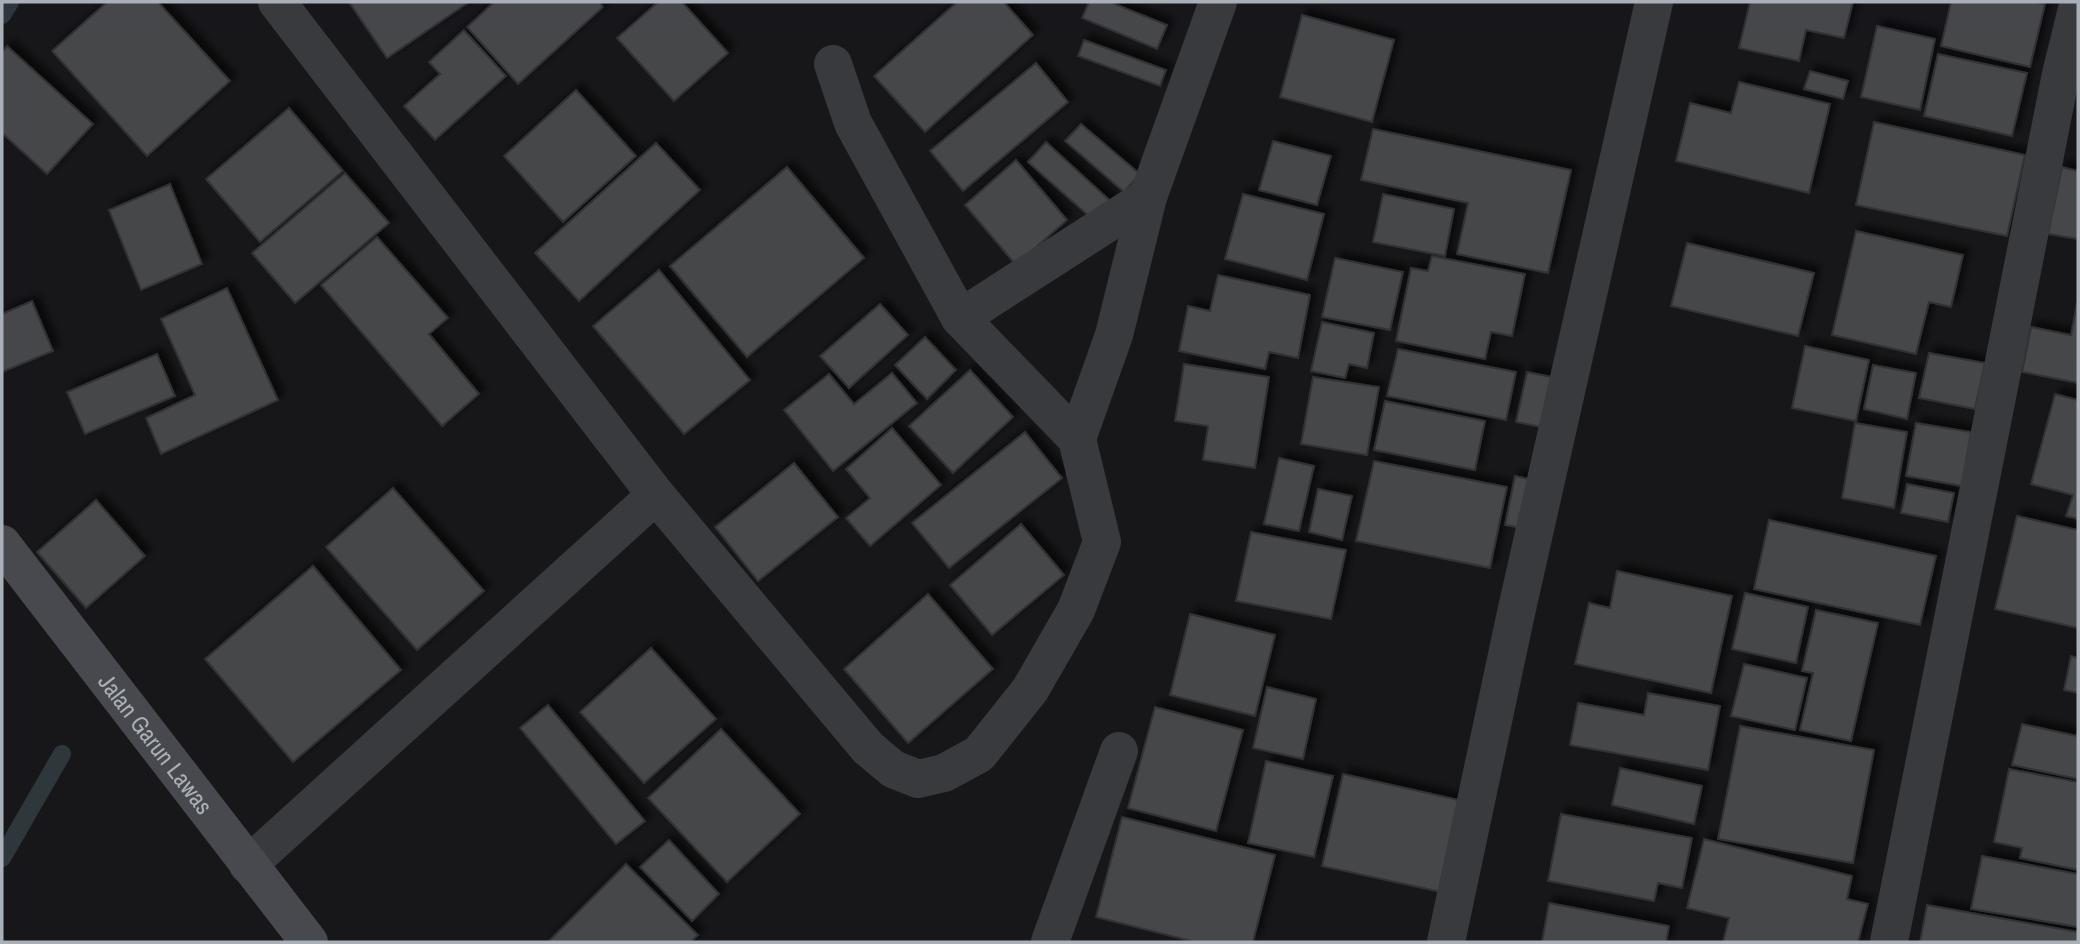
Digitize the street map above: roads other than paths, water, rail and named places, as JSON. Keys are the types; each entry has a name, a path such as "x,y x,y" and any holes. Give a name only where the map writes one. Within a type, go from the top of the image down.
{"main road":[{"name":"Jalan Garun Lawas","path":"2,544 309,942"}],"street":[{"path":"277,2 656,495 868,748 893,769 918,779 944,773 979,754 1030,690 1076,610 1102,542 1077,439 960,318 853,124 833,64"},
{"path":"1077,439 1114,335 1148,197 1218,2"},
{"path":"1446,942 1516,613 1654,2"},
{"path":"1889,942 2058,88 2078,5"},
{"path":"960,318 1148,197"},
{"path":"248,865 656,495"},
{"path":"1050,942 1119,751"}],"waterway":[{"path":"2,15 10,2"},
{"path":"2,858 62,754"}]}
